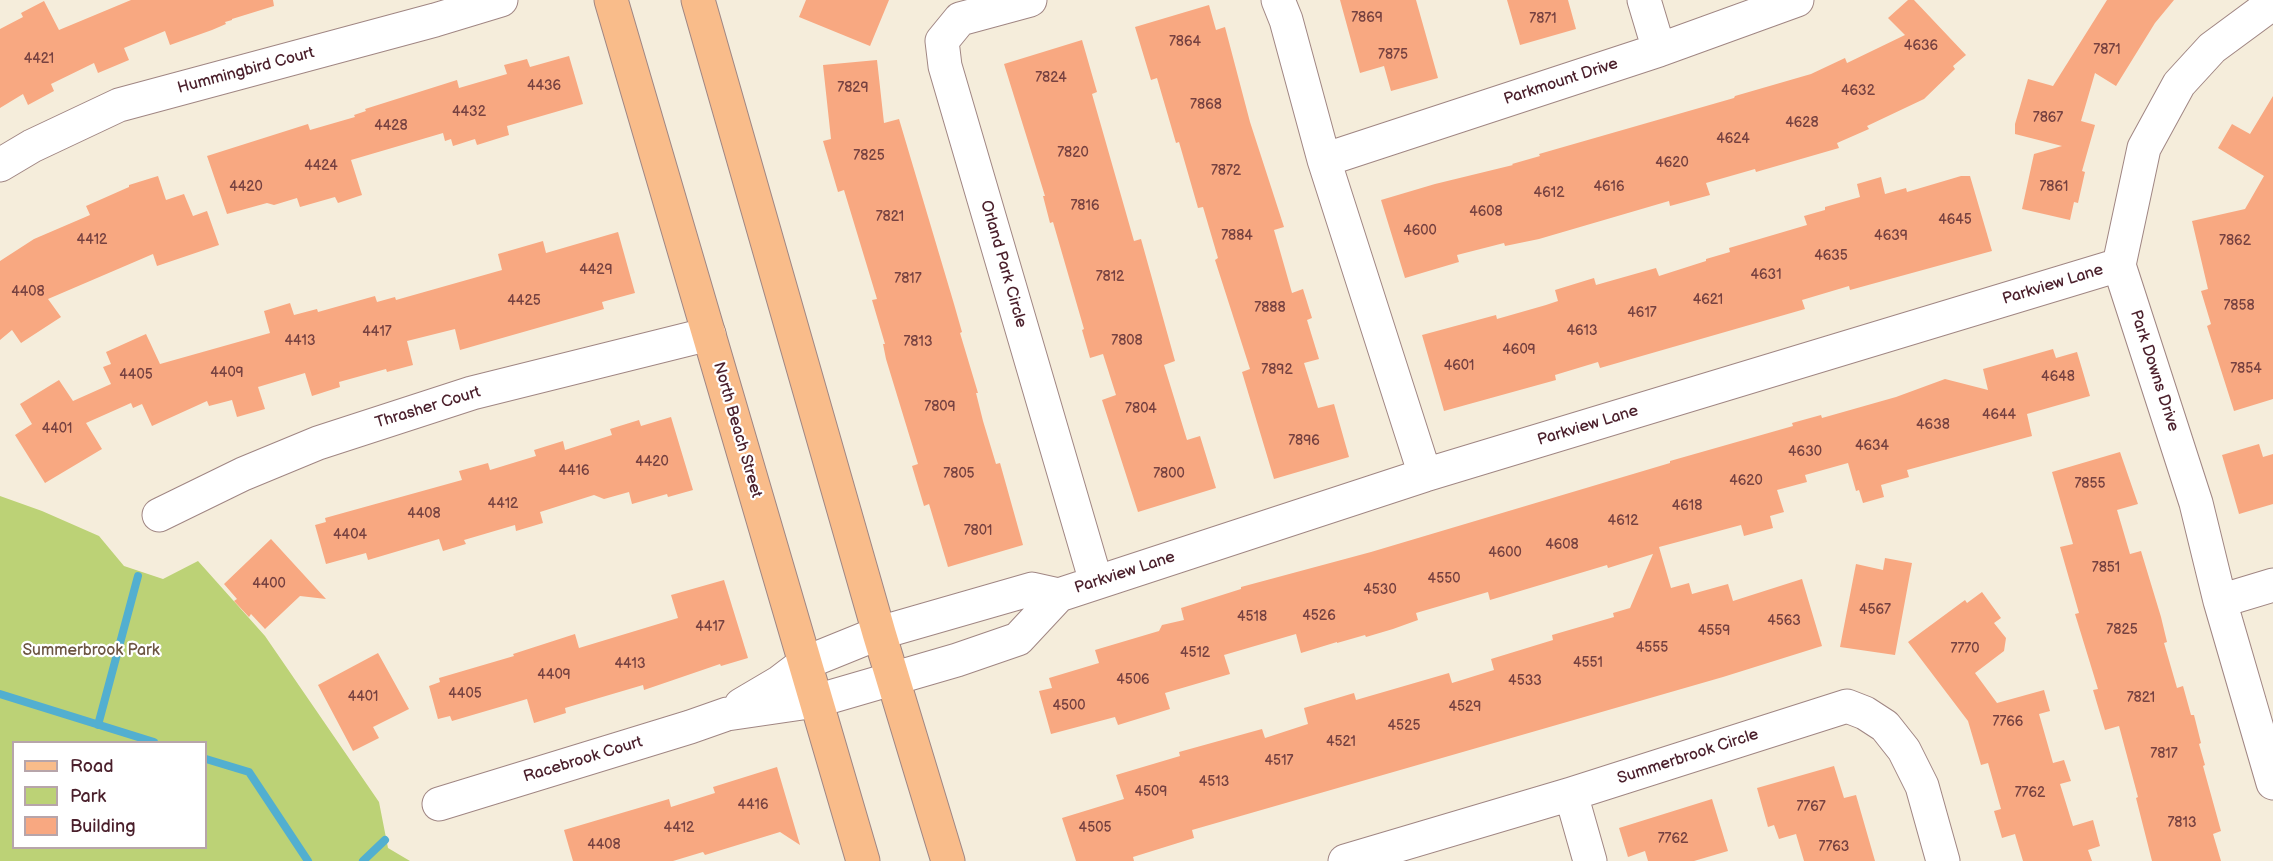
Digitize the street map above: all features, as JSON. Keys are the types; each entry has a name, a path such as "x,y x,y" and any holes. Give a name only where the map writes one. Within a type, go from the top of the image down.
{"main road":[{"name":"North Beach Street","path":"611,0 863,861"},
{"path":"698,0 879,633 948,861"}],"street":[{"name":"Hummingbird Court","path":"0,165 32,146 119,105 501,0"},
{"name":"Orland Park Circle","path":"1030,0 960,19 942,41 945,66 1096,582"},
{"path":"1278,0 1286,20 1324,160 1425,475"},
{"path":"1644,0 1659,50"},
{"name":"Parkmount Drive","path":"1324,160 1659,50 1797,0"},
{"name":"Park Downs Drive","path":"2273,3 2212,48 2179,84 2144,148 2119,265 2196,503 2220,601 2273,783"},
{"name":"Parkview Lane","path":"816,701 957,660 1018,639 1059,595 1096,582 1425,475 2119,265"},
{"name":"Thrasher Court","path":"159,515 243,474 318,442 472,393 709,334"},
{"path":"2220,601 2273,585"},
{"name":"Parkview Lane","path":"805,663 879,633 1032,589 1059,595"},
{"name":"Racebrook Court","path":"439,804 690,728 727,714 780,682 805,663"},
{"name":"Racebrook Court","path":"727,714 816,701"},
{"name":"Summerbrook Circle","path":"1345,861 1571,794 1847,706 1865,713 1885,726 1904,750 1922,786 1943,861"},
{"path":"1571,794 1590,861"}],"green space":[{"name":"Summerbrook Park","path":"0,496 42,511 99,536 124,566 163,579 198,561 265,636 379,802 388,848 410,861 0,861"}],"building":[{"path":"131,0 273,0 274,6 232,19 212,30 170,45 165,31 124,48 129,60 98,73 94,63 51,84 54,91 28,105 23,94 0,108 0,29 23,17 21,13 44,1 59,30"},
{"path":"806,0 889,0 870,46 799,17"},
{"path":"1340,0 1416,0 1438,78 1391,91 1384,66 1360,73"},
{"path":"1507,0 1568,0 1576,29 1520,45"},
{"path":"1908,0 1914,0 1966,55 1953,66 1955,69 1924,99 1867,126 1869,129 1837,143 1839,148 1756,172 1755,169 1706,183 1710,195 1670,206 1669,201 1539,239 1505,246 1504,243 1457,255 1459,262 1405,278 1381,200 1513,165 1540,156 1539,154 1734,98 1811,74 1845,58 1847,63 1905,35 1888,18"},
{"path":"2107,0 2174,0 2155,23 2116,86 2095,73 2081,121 2095,125 2082,171 2085,172 2078,203 2074,202 2070,220 2022,209 2034,154 2062,146 2015,134 2015,124 2028,79 2053,86"},
{"path":"1209,5 1216,30 1225,27 1250,122 1284,227 1274,230 1292,293 1303,289 1312,318 1307,320 1319,359 1304,363 1318,408 1334,404 1349,457 1274,479 1242,372 1250,369 1215,260 1218,258 1203,207 1198,208 1157,78 1151,80 1135,27"},
{"path":"1082,40 1097,92 1092,94 1134,241 1141,239 1175,361 1164,365 1187,440 1200,436 1216,488 1138,512 1102,400 1116,395 1103,354 1090,358 1082,330 1084,329 1053,222 1050,223 1043,196 1045,196 1004,64"},
{"path":"569,56 583,104 507,126 509,135 477,145 475,139 453,146 451,139 445,141 443,133 351,160 362,195 338,203 335,197 300,207 297,198 274,205 267,203 227,214 207,156 308,124 310,130 355,117 354,115 366,111 365,109 457,80 459,88 507,74 504,65 527,59 530,67"},
{"path":"877,60 884,123 899,119 962,332 960,333 978,393 976,393 983,421 996,464 1000,463 1023,545 948,567 929,504 924,506 912,466 918,464 886,359 883,344 885,344 872,300 877,299 844,190 838,192 823,141 831,139 823,65"},
{"path":"2273,96 2273,399 2234,411 2207,326 2211,324 2201,291 2208,289 2192,221 2245,209 2264,176 2218,148 2232,124 2250,134"},
{"path":"158,176 166,200 184,194 193,216 207,211 219,245 157,266 153,254 48,299 61,317 21,343 12,330 0,340 0,261 34,239 90,215 86,206 129,185"},
{"path":"1961,176 1970,176 1992,251 1850,290 1849,286 1802,300 1805,309 1600,368 1598,362 1555,375 1556,380 1444,411 1422,335 1496,315 1497,319 1546,305 1558,301 1555,290 1594,278 1596,285 1656,268 1659,276 1706,261 1706,259 1730,252 1729,248 1807,225 1804,216 1860,197 1857,184 1881,177 1885,194 1906,188 1907,192"},
{"path":"618,232 635,293 602,302 604,309 460,350 455,329 407,341 413,365 387,372 386,369 339,382 340,387 312,396 305,373 258,387 265,409 237,417 232,400 209,406 207,401 152,426 142,404 133,408 131,403 86,423 102,449 45,483 15,435 32,424 20,404 59,380 73,401 111,384 103,367 111,364 106,352 146,334 160,364 270,333 264,311 290,303 294,315 317,309 318,312 375,296 377,302 395,297 396,300 502,270 498,254 543,241 546,253"},
{"path":"2053,349 2056,358 2077,352 2090,396 2027,414 2032,436 1907,470 1909,477 1881,485 1884,497 1863,503 1859,490 1856,491 1848,463 1805,475 1807,482 1777,490 1784,512 1770,516 1773,528 1744,536 1741,525 1659,547 1671,588 1689,583 1692,594 1728,584 1733,601 1802,579 1822,646 1723,677 1192,830 1194,838 1133,857 1134,861 1076,861 1062,818 1124,799 1116,775 1180,756 1179,752 1262,729 1265,738 1308,724 1304,708 1354,693 1356,700 1449,673 1452,683 1494,670 1491,659 1553,640 1552,635 1614,617 1613,613 1630,608 1653,554 1608,568 1607,565 1490,600 1488,592 1416,613 1418,620 1393,629 1301,653 1296,634 1224,655 1230,674 1165,693 1170,709 1118,725 1115,717 1051,734 1039,691 1052,688 1049,678 1099,663 1095,650 1159,631 1162,625 1184,620 1181,608 1241,589 1241,587 1371,552 1793,426 1792,423 1821,415 1822,418 1896,397 1945,379 1988,390 1983,369"},
{"path":"671,417 693,490 668,497 667,494 632,504 629,492 604,499 594,495 540,512 543,523 516,531 515,525 464,540 466,544 443,551 439,539 368,560 366,553 326,564 315,525 326,522 325,518 462,480 459,471 488,463 490,470 536,456 534,450 563,441 565,450 612,435 610,429 639,420 641,426"},
{"path":"2259,444 2263,457 2273,454 2273,504 2239,514 2222,455"},
{"path":"2120,452 2138,504 2117,510 2130,554 2141,551 2161,617 2167,642 2164,643 2177,688 2183,686 2191,715 2194,715 2205,765 2203,766 2221,831 2213,834 2221,861 2152,861 2119,726 2105,730 2093,690 2098,689 2075,614 2079,613 2060,547 2073,544 2052,472"},
{"path":"271,539 326,599 300,596 265,629 251,614 249,617 234,601 237,599 224,584"},
{"path":"1885,558 1912,563 1895,655 1840,647 1856,564 1883,570"},
{"path":"724,580 748,658 721,666 720,664 644,690 643,685 565,708 566,713 534,723 527,699 452,721 450,716 438,719 429,686 440,682 439,678 514,656 513,654 575,634 579,648 678,618 671,595"},
{"path":"1982,592 2001,618 1994,623 2006,638 2004,651 1975,673 1997,703 2044,690 2050,711 2039,714 2053,763 2064,760 2071,781 2060,784 2073,826 2093,820 2100,846 2088,850 2092,861 2023,861 2015,834 2002,838 1994,811 2001,809 1988,763 1981,765 1968,721 1908,642 1965,600 1967,603"},
{"path":"378,653 409,709 373,727 379,738 353,751 318,685"},
{"path":"1834,766 1844,798 1856,795 1875,861 1804,861 1796,834 1779,839 1774,825 1768,827 1757,788"},
{"path":"777,767 800,845 780,832 705,855 703,852 673,861 573,861 564,830 669,799 671,807 715,793 713,787"},
{"path":"1712,799 1728,851 1694,861 1648,861 1645,851 1628,857 1619,828"}],"waterway":[{"path":"98,725 138,576"},
{"path":"0,694 151,741"},
{"path":"207,759 249,772 308,861"},
{"path":"363,861 385,840"}]}
